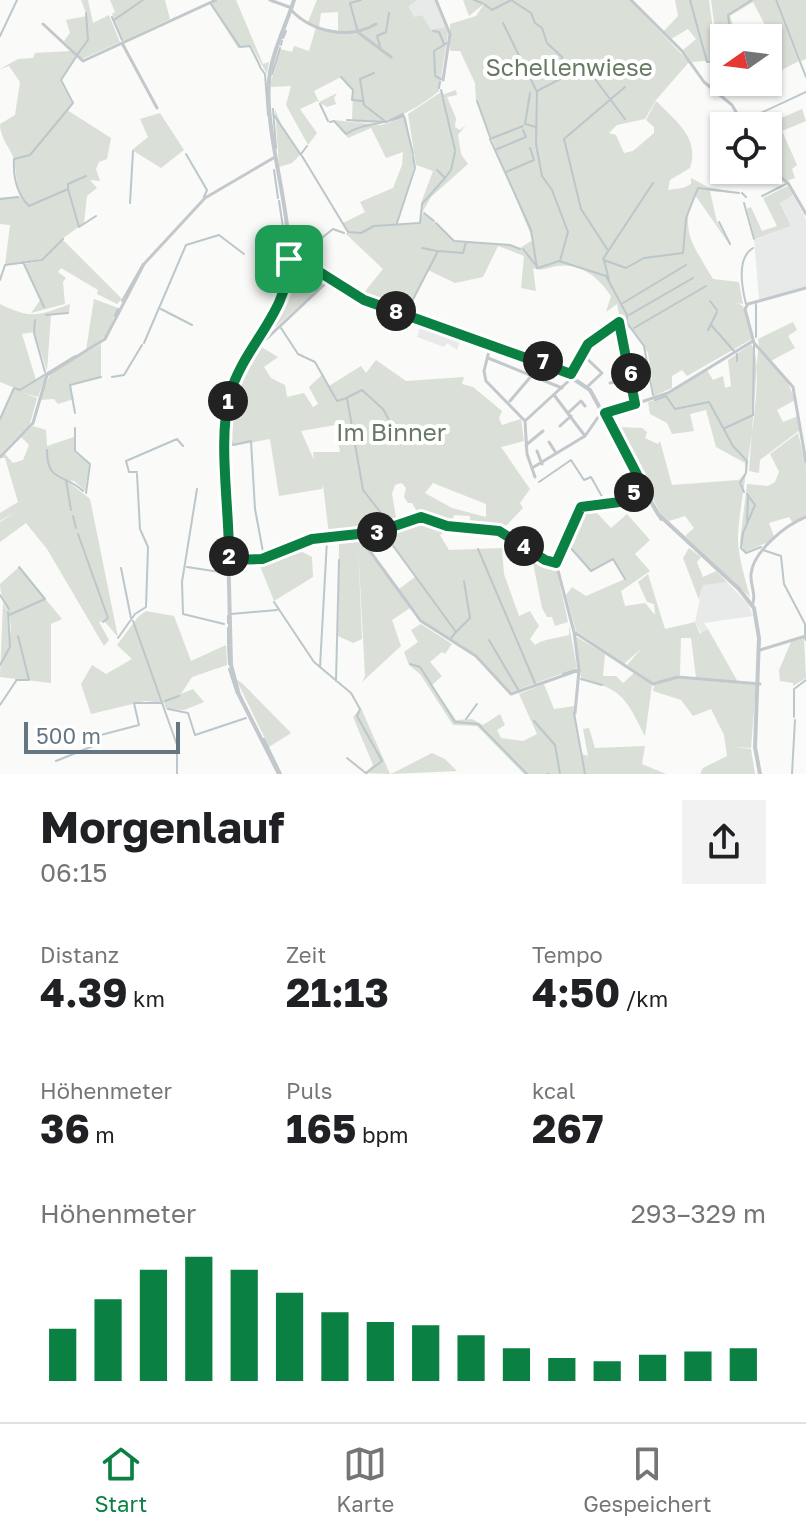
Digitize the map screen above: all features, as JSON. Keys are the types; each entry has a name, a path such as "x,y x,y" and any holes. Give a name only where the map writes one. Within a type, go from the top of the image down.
{"street":[{"path":"43,24 81,61 216,0"},
{"path":"270,0 291,9 299,19 315,26 359,33 391,57"},
{"path":"279,774 239,695 232,673 226,411 235,381 283,297 289,259 275,157 269,79 294,0"},
{"path":"436,0 450,34 443,80"},
{"path":"631,0 682,51 704,82 736,112"},
{"path":"359,33 376,24"},
{"path":"122,43 157,108"},
{"path":"0,457 33,423 50,371 105,339 144,264 205,198 275,157"},
{"path":"782,178 788,183 806,214"},
{"path":"289,259 302,261 364,300 491,343 573,375 587,387 605,413 658,514 752,605"},
{"path":"258,342 261,344 330,279"},
{"path":"806,288 746,306 753,341 791,382 805,443 806,462"},
{"path":"525,421 573,375 588,344 619,322 635,404"},
{"path":"532,468 585,436 605,413 668,393 753,341"},
{"path":"491,343 486,357 486,381 510,402 525,421 526,445 535,477"},
{"path":"583,355 602,373 587,387"},
{"path":"486,357 562,388"},
{"path":"510,402 533,374"},
{"path":"610,383 631,379"},
{"path":"554,395 585,436"},
{"path":"560,426 581,401 585,406"},
{"path":"526,445 543,431"},
{"path":"549,442 557,455"},
{"path":"537,451 542,464"},
{"path":"575,713 579,670 575,634 556,563 581,507 620,502 643,486"},
{"path":"229,560 262,559 312,539 358,533 427,517 447,526 503,532 545,560 556,563"},
{"path":"760,774 755,747 760,650 758,622 752,605 751,572 760,550 788,525 806,517"},
{"path":"358,533 421,621 476,656 511,694 579,670"},
{"path":"575,634 653,684 678,677 760,684"},
{"path":"760,650 806,636"}],"shaded area":[{"path":"417,0 435,0 446,27 431,31 422,15 414,18 409,5"},
{"path":"793,195 806,219 806,287 759,299 754,240 791,226 780,202"},
{"path":"422,322 462,336 457,350 447,343 444,347 417,337"},
{"path":"727,582 748,604 753,616 704,623 708,629 702,635 695,622 703,585"}],"green space":[{"path":"81,0 88,0 93,23 109,15 120,42 82,59 64,41 70,33 66,20 87,16"},
{"path":"110,0 142,0 135,6 145,0 165,0 170,19 123,41"},
{"path":"219,0 236,0 263,64 269,62 267,74 251,45 238,48 210,4"},
{"path":"317,0 417,0 409,6 414,17 422,15 431,30 446,27 448,34 439,91 398,116 364,123 352,121 353,90 341,77 314,91 319,102 337,93 334,98 336,104 327,107 317,101 300,109 317,133 308,145 286,105 291,86 271,87 271,82 280,49 292,52 294,46 309,51 316,27 338,31 338,12 321,13 319,27 308,22"},
{"name":"Schellenwiese","path":"463,0 630,0 689,62 656,100 645,119 617,125 609,133 616,135 624,153 633,151 654,133 654,127 646,120 656,101 678,123 692,148 690,168 670,180 668,190 688,186 691,178 708,187 739,193 710,191 717,222 732,248 695,195 690,207 688,229 713,279 739,282 743,304 737,303 743,306 752,339 687,376 682,370 672,376 672,388 654,396 648,353 631,328 622,330 617,304 606,312 611,296 582,269 566,265 540,270 533,268 536,291 521,288 524,256 498,246 483,277 455,283 428,270 406,312 362,295 383,269 346,234 348,231 343,223 365,212 360,202 393,188 402,165 403,152 386,158 371,128 348,138 334,120 381,125 406,117 414,167 397,225 419,224 422,214 426,214 454,242 507,244 520,248 533,240 476,100 475,83 460,51 450,51 450,24 476,16 484,4 469,16"},
{"path":"675,0 709,0 712,24 710,61 692,62 683,50 696,39 688,29 671,39 663,32 678,16"},
{"path":"711,0 775,0 799,61 782,70 782,24 764,24 753,2 730,16 733,24 714,24"},
{"path":"776,0 806,0 806,59 801,61"},
{"path":"72,51 76,56 60,81 72,103 67,110 111,138 107,159 99,162 96,169 100,181 90,180 97,188 87,196 84,223 62,239 122,299 117,304 97,294 98,290 61,268 58,272 66,278 63,282 65,304 31,313 41,299 24,264 42,261 50,252 42,259 5,265 10,225 0,224 0,198 19,196 26,202 18,187 14,160 0,124 15,115 20,82 9,66 0,69 18,59 33,58 35,53"},
{"path":"456,90 457,95 447,97 456,118 455,127 460,130 466,125 458,135 461,154 468,164 431,197 422,213 421,203 433,171 416,165 408,114 441,92 442,95"},
{"path":"275,109 283,129 301,154 292,163 279,167"},
{"path":"802,109 806,121 782,131 782,118"},
{"path":"160,113 184,150 161,168 132,150 148,137 140,119"},
{"path":"782,131 797,165 792,169 795,178 786,181 782,178"},
{"path":"788,186 793,195 780,203 791,226 755,239 747,209 751,207 762,231 777,226 763,198"},
{"path":"296,263 327,281 260,341 282,305 291,267"},
{"path":"94,299 118,308 106,336 86,350"},
{"path":"0,304 36,314 70,304 69,313 51,315 47,371 34,332 22,334 36,380 46,375 38,397 23,393 37,398 30,424 0,454 0,420 14,389 20,390 0,382"},
{"path":"793,322 797,330 788,336 795,348 771,361 759,347 758,339"},
{"path":"101,344 101,377 69,385 74,399 58,404 54,399 39,400 51,372"},
{"path":"751,344 756,358 757,380 738,541 750,597 685,536 694,528 685,516 669,521 660,513 617,427 642,428 647,432 645,438 658,444 660,441 672,485 739,480 745,473 745,463 716,447 706,410 690,414 694,431 672,434 667,423 650,414 648,402 666,396 707,370 713,380 723,376 725,388 731,386 728,360"},
{"name":"Im Binner","path":"258,345 278,357 264,367 271,378 285,385 287,397 304,393 313,407 318,404 309,387 323,374 329,386 361,366 366,373 376,360 406,381 464,377 462,384 473,387 502,411 499,418 502,425 521,419 524,441 501,447 530,489 520,503 523,508 503,529 470,527 470,516 454,515 453,519 447,519 447,524 441,522 452,527 440,535 449,550 502,548 504,574 519,616 530,611 539,626 530,639 535,645 569,635 569,625 577,668 511,692 477,655 424,622 399,589 415,577 381,530 329,535 323,485 322,489 279,496 270,439 228,447 231,406","holes":["335,425 340,452 313,452 314,460 301,431","402,483 406,488 404,497 412,503 420,517 431,518 397,523 392,494 395,485","433,483 486,504 486,517 452,508 425,493"]},
{"path":"758,350 787,380 795,400 777,410 783,422 798,416 800,430 760,460 759,473 749,471"},
{"path":"33,426 46,430 47,446 74,437 74,452 89,464 85,491 74,481 66,480 90,499 118,637 104,621 99,622 109,640 104,646 47,549 26,523 0,542 0,522 17,511 0,521 0,513 18,502 5,458 0,458 4,453 13,463 23,460 29,445 21,437"},
{"path":"798,433 806,466 806,516 792,522 789,517 769,523 775,539 745,552 740,542 747,484 768,486 775,482 779,472 770,454"},
{"path":"584,506 596,506 596,512 611,528 627,514 650,540 635,554 650,571 621,591 625,606 645,603 655,615 654,604 647,602 638,582 648,574 665,629 695,622 700,634 708,629 738,682 696,678 691,638 681,638 680,675 655,684 627,665 642,648 624,664 576,631 566,595 572,587 586,596 625,579 613,559 591,571 566,544"},
{"path":"357,536 410,608 392,620 401,646 362,682 365,676 358,544 362,639 353,643 338,636 339,544 328,543 329,538"},
{"path":"293,547 312,557 313,577 274,601 258,561"},
{"path":"689,548 701,557 697,562 703,577 716,571 727,582 703,585 699,600 683,558"},
{"path":"531,553 556,567 568,622 555,626 552,617 547,617 542,608"},
{"path":"19,567 62,619 51,624 51,683 0,677 3,602 6,608 0,584","holes":["7,612 11,624 9,639"]},
{"path":"146,611 174,616 191,661 226,645 227,665 192,677 181,694 193,689 204,702 184,710 166,709 164,703 145,701 91,714 81,684 92,665 106,674 132,659 117,645"},
{"path":"421,624 452,644 445,654 442,652 430,662 442,676 432,685 456,720 472,719 483,725 500,714 505,725 497,730 501,738 523,741 537,734 519,694 544,684 554,709 574,706 581,758 582,754 588,756 583,729 589,728 595,748 645,746 642,764 666,774 524,774 477,726 453,725 420,674 409,665 404,652 418,642 411,630"},
{"path":"575,636 605,654 603,676 616,676 623,683 634,673 652,685 645,736 622,697 581,678"},
{"path":"804,638 806,678 793,686 793,683 780,681 779,670 791,642"},
{"path":"678,678 756,685 751,748 733,747 751,749 755,774 700,774 703,768 727,756 724,735 711,709 693,716 681,700 653,691 654,685"},
{"path":"236,679 243,684 291,733 269,747"},
{"path":"361,708 390,774 365,773 373,765 353,717"},
{"path":"432,753 445,759 457,771 391,774"}],"waterway":[{"path":"0,36 17,0"},
{"path":"114,20 143,0"},
{"path":"357,29 350,3 361,0"},
{"path":"474,0 482,3"},
{"path":"484,4 492,10 511,0 531,13 535,23 542,28 547,43 562,57 561,69 566,76 537,91 536,144 542,176 552,190 568,232 560,261"},
{"path":"690,0 707,62 710,62"},
{"path":"729,24 728,15 752,0"},
{"path":"776,0 806,77"},
{"path":"211,4 240,47 250,46 260,66"},
{"path":"77,55 88,40 86,13"},
{"path":"381,50 377,36 386,32 389,13"},
{"path":"112,17 122,40"},
{"path":"503,23 536,90"},
{"path":"283,38 286,31"},
{"path":"433,31 439,32 444,44"},
{"path":"281,45 282,41"},
{"path":"435,74 434,51 447,43"},
{"path":"272,74 280,48"},
{"path":"76,57 61,80 73,103 30,155 14,159 14,172 19,191 29,206 68,189 79,227 96,216"},
{"path":"260,67 265,74 268,115"},
{"path":"589,71 625,119"},
{"path":"374,73 360,79 364,105 386,122 403,114"},
{"path":"435,76 441,79"},
{"path":"341,77 353,90 352,100 363,101"},
{"path":"439,88 440,82"},
{"path":"607,249 581,209 564,139 625,87"},
{"path":"441,90 443,97"},
{"path":"763,112 806,92"},
{"path":"530,93 525,124 536,127"},
{"path":"443,99 455,150"},
{"path":"477,101 490,137"},
{"path":"320,104 328,121"},
{"path":"273,109 276,148"},
{"path":"274,115 301,155"},
{"path":"330,122 334,121 346,134 360,127 404,116 413,154"},
{"path":"347,120 386,122"},
{"path":"495,150 490,139 523,126"},
{"path":"523,130 526,137 495,150 531,230 537,268"},
{"path":"301,154 307,146"},
{"path":"506,172 534,160 530,148"},
{"path":"130,203 133,151"},
{"path":"445,178 451,170 455,152"},
{"path":"186,154 207,190 204,197"},
{"path":"302,156 348,232 361,233 374,226 420,223 422,204 445,178 437,170"},
{"path":"397,223 415,168 413,156"},
{"path":"274,170 278,198"},
{"path":"68,189 68,184 86,176"},
{"path":"603,259 653,183"},
{"path":"762,196 786,184"},
{"path":"609,280 604,260 626,268 644,258 683,253 686,218 698,188 739,193"},
{"path":"742,193 746,197"},
{"path":"0,199 18,197"},
{"path":"279,201 283,227"},
{"path":"744,203 754,239"},
{"path":"424,213 434,221"},
{"path":"719,222 730,244"},
{"path":"436,223 454,241 510,245 520,249"},
{"path":"299,256 333,229 344,233"},
{"path":"283,230 284,241"},
{"path":"144,343 186,245 219,235 244,254"},
{"path":"0,280 5,265 42,260 63,239"},
{"path":"407,311 438,251 463,253 466,242"},
{"path":"285,244 286,270"},
{"path":"422,248 437,251"},
{"path":"746,304 742,266 753,248"},
{"path":"292,249 297,254"},
{"path":"523,249 538,268 559,261 606,276 627,315"},
{"path":"302,258 311,264"},
{"path":"23,262 44,307"},
{"path":"122,301 143,264"},
{"path":"314,265 331,277"},
{"path":"623,303 686,265"},
{"path":"334,278 347,287"},
{"path":"629,315 693,278"},
{"path":"634,328 706,286"},
{"path":"710,301 717,310"},
{"path":"257,340 278,304"},
{"path":"756,304 756,337"},
{"path":"392,308 399,310"},
{"path":"115,316 118,309"},
{"path":"161,309 192,325"},
{"path":"708,330 717,312"},
{"path":"46,315 68,313"},
{"path":"627,316 627,323 644,346 653,395"},
{"path":"35,320 34,333 45,372"},
{"path":"712,326 734,351"},
{"path":"281,328 298,354 315,362 337,401 347,398 363,490 392,527"},
{"path":"241,366 255,343"},
{"path":"112,377 124,375 142,345"},
{"path":"725,428 753,415 754,345"},
{"path":"737,354 737,361"},
{"path":"0,419 14,388 20,390 75,356"},
{"path":"230,386 239,369"},
{"path":"75,413 70,385 101,377"},
{"path":"223,420 229,390"},
{"path":"348,397 362,390 383,409 390,422"},
{"path":"655,400 666,396 675,409 709,402 733,446 747,461 746,473 740,483"},
{"path":"75,428 75,451 90,464 86,493"},
{"path":"227,432 233,445 251,441 255,509 264,557"},
{"path":"137,472 129,472 126,461 177,439 183,446"},
{"path":"47,450 53,473 83,491"},
{"path":"539,482 571,460 584,480 591,477 605,502"},
{"path":"118,638 135,614 146,607 148,547 140,529 137,474"},
{"path":"66,480 71,510"},
{"path":"741,485 744,492"},
{"path":"197,489 182,582 183,614 224,624"},
{"path":"643,490 661,520"},
{"path":"747,494 755,505 743,533 741,548 746,553 761,547"},
{"path":"747,521 748,497"},
{"path":"73,516 76,528"},
{"path":"383,532 456,632 451,638"},
{"path":"78,534 108,618 103,622"},
{"path":"270,554 305,539 326,535"},
{"path":"320,667 327,540"},
{"path":"559,569 564,550 569,546 591,571 613,559 625,579"},
{"path":"478,549 535,683"},
{"path":"763,550 781,556 784,584 805,624 805,634"},
{"path":"336,681 339,560"},
{"path":"9,615 45,599 19,567"},
{"path":"187,567 226,573"},
{"path":"121,568 131,618"},
{"path":"456,632 470,618 464,581"},
{"path":"0,595 9,609"},
{"path":"274,602 314,662 351,693 360,709 357,716 382,761 366,773"},
{"path":"231,614 277,610"},
{"path":"0,665 10,647 8,612"},
{"path":"228,616 228,623"},
{"path":"133,621 177,745 177,774"},
{"path":"228,628 228,644"},
{"path":"16,680 29,680 18,636"},
{"path":"489,640 519,691"},
{"path":"228,646 229,664"},
{"path":"410,664 420,667 455,722 478,724 527,774"},
{"path":"229,669 237,694"},
{"path":"563,674 575,670"},
{"path":"581,679 602,685"},
{"path":"794,717 794,689 806,680"},
{"path":"0,705 16,681"},
{"path":"165,701 179,696"},
{"path":"56,761 98,744 97,736 139,725 134,703 162,703"},
{"path":"466,719 477,704"},
{"path":"168,709 188,713 195,735 246,718"},
{"path":"574,713 585,774"},
{"path":"792,774 795,720"},
{"path":"534,721 555,745 560,774"},
{"path":"264,739 281,774"},
{"path":"347,758 367,774"}],"route":[{"path":"289,259 302,261 364,300 553,365 571,374 588,344 619,322 635,404 605,413 643,486 620,502 581,507 556,563 545,560 503,532 447,526 433,518 421,517 377,532 312,539 262,559 229,560 227,405 239,373 281,302 287,284 289,259"}]}
